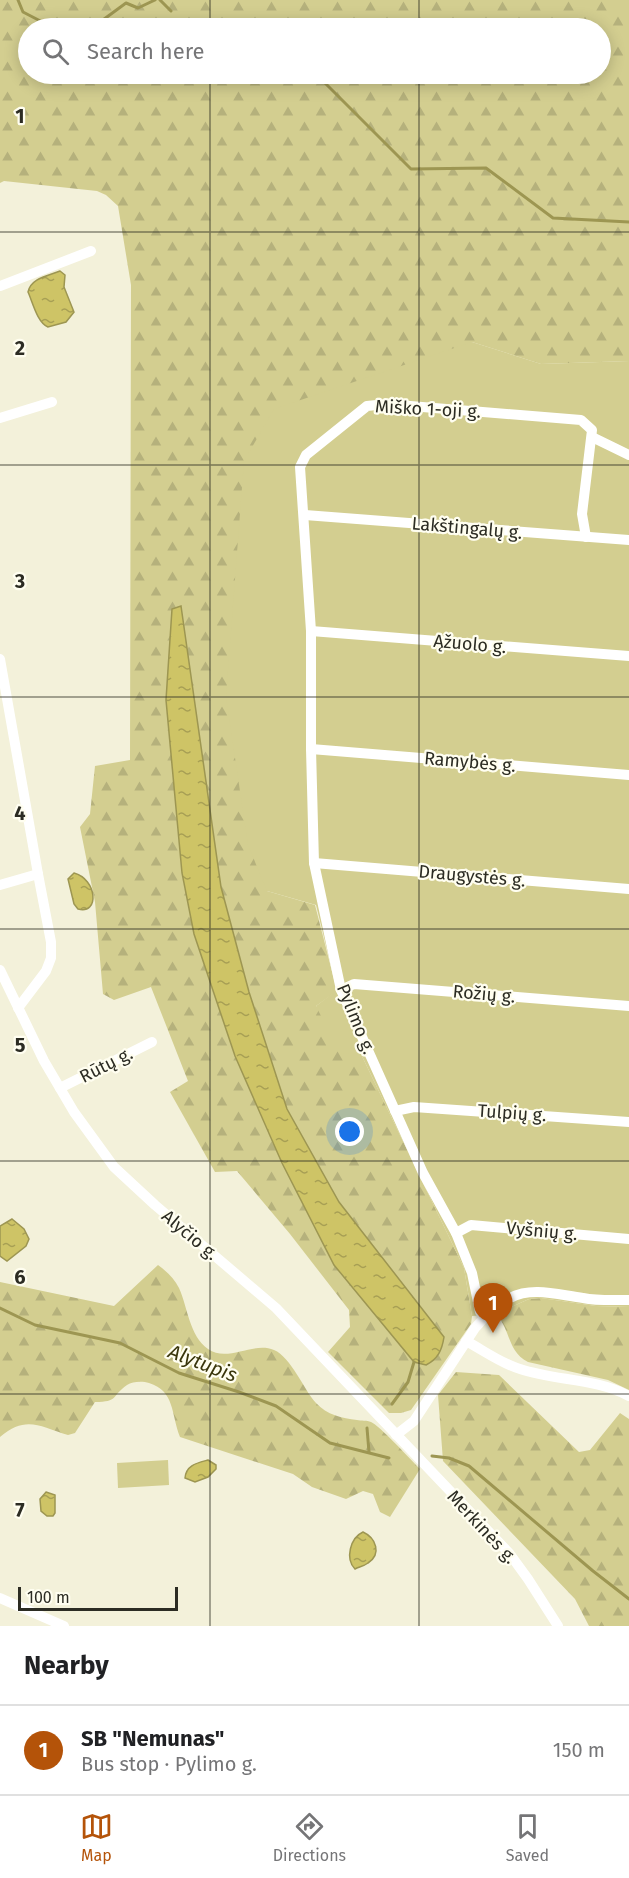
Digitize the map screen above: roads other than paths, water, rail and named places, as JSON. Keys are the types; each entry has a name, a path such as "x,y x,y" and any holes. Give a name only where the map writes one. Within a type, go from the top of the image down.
{"street":[{"path":"0,286 91,251"},
{"path":"0,418 52,402"},
{"name":"Miško 1-oji g.","path":"305,515 300,467 306,454 366,406 386,404 581,420 591,432 629,455"},
{"path":"586,537 582,514 591,432"},
{"name":"Lakštingalų g.","path":"305,515 629,540"},
{"name":"Pylimo g.","path":"305,515 311,631 314,863 341,990 423,1173 456,1233 472,1273 480,1312 485,1317"},
{"name":"Ąžuolo g.","path":"311,631 629,656"},
{"path":"0,659 51,942 51,958 46,971 18,1008"},
{"name":"Ramybės g.","path":"311,748 629,775"},
{"name":"Draugystės g.","path":"314,863 629,890"},
{"path":"0,885 38,874"},
{"name":"Alyčio g.","path":"0,970 60,1088 74,1112 114,1167 276,1308 396,1435"},
{"name":"Rožių g.","path":"341,990 354,984 629,1006"},
{"name":"Rūtų g.","path":"60,1088 152,1042"},
{"name":"Tulpių g.","path":"395,1112 414,1107 629,1122"},
{"name":"Vyšnių g.","path":"456,1233 471,1226 629,1239"},
{"path":"396,1435 414,1420 466,1341 485,1317 509,1298 523,1293 538,1292 604,1300 629,1300"},
{"path":"466,1341 517,1369 593,1383 629,1396"},
{"name":"Merkinės g.","path":"396,1435 509,1553 558,1626"},
{"path":"0,1598 64,1626"}],"water":[{"path":"60,271 65,275 64,287 74,312 66,322 48,327 38,317 28,292 36,281"},
{"path":"181,606 221,887 249,992 287,1109 339,1202 444,1337 439,1354 426,1365 414,1362 334,1265 282,1163 235,1056 194,934 182,873 166,700 172,609"},
{"path":"74,873 82,877 91,889 92,902 90,907 85,909 78,909 74,904 68,879"},
{"path":"12,1219 24,1229 29,1239 26,1246 7,1261 0,1256 0,1226"},
{"path":"208,1460 216,1465 216,1469 208,1477 195,1482 185,1478 190,1467"},
{"path":"46,1492 55,1495 53,1516 47,1516 41,1511 40,1499"},
{"path":"363,1532 374,1542 376,1551 372,1559 355,1569 350,1560 350,1549 355,1539"}],"waterway":[{"path":"18,0 23,12 35,18"},
{"path":"106,18 126,3 138,8 155,0"},
{"path":"160,0 171,11"},
{"path":"326,84 411,169 486,168 553,218 629,222"},
{"name":"Alytupis","path":"0,1308 35,1325 120,1343 179,1373 276,1406 330,1443 389,1458"},
{"path":"392,1404 408,1382 414,1362"},
{"path":"367,1428 369,1452"},
{"name":"Alytupis","path":"432,1456 449,1458 469,1466 629,1599"}],"place":[{"name":"SB \"Nemunas\"","path":"493,1333"}]}
